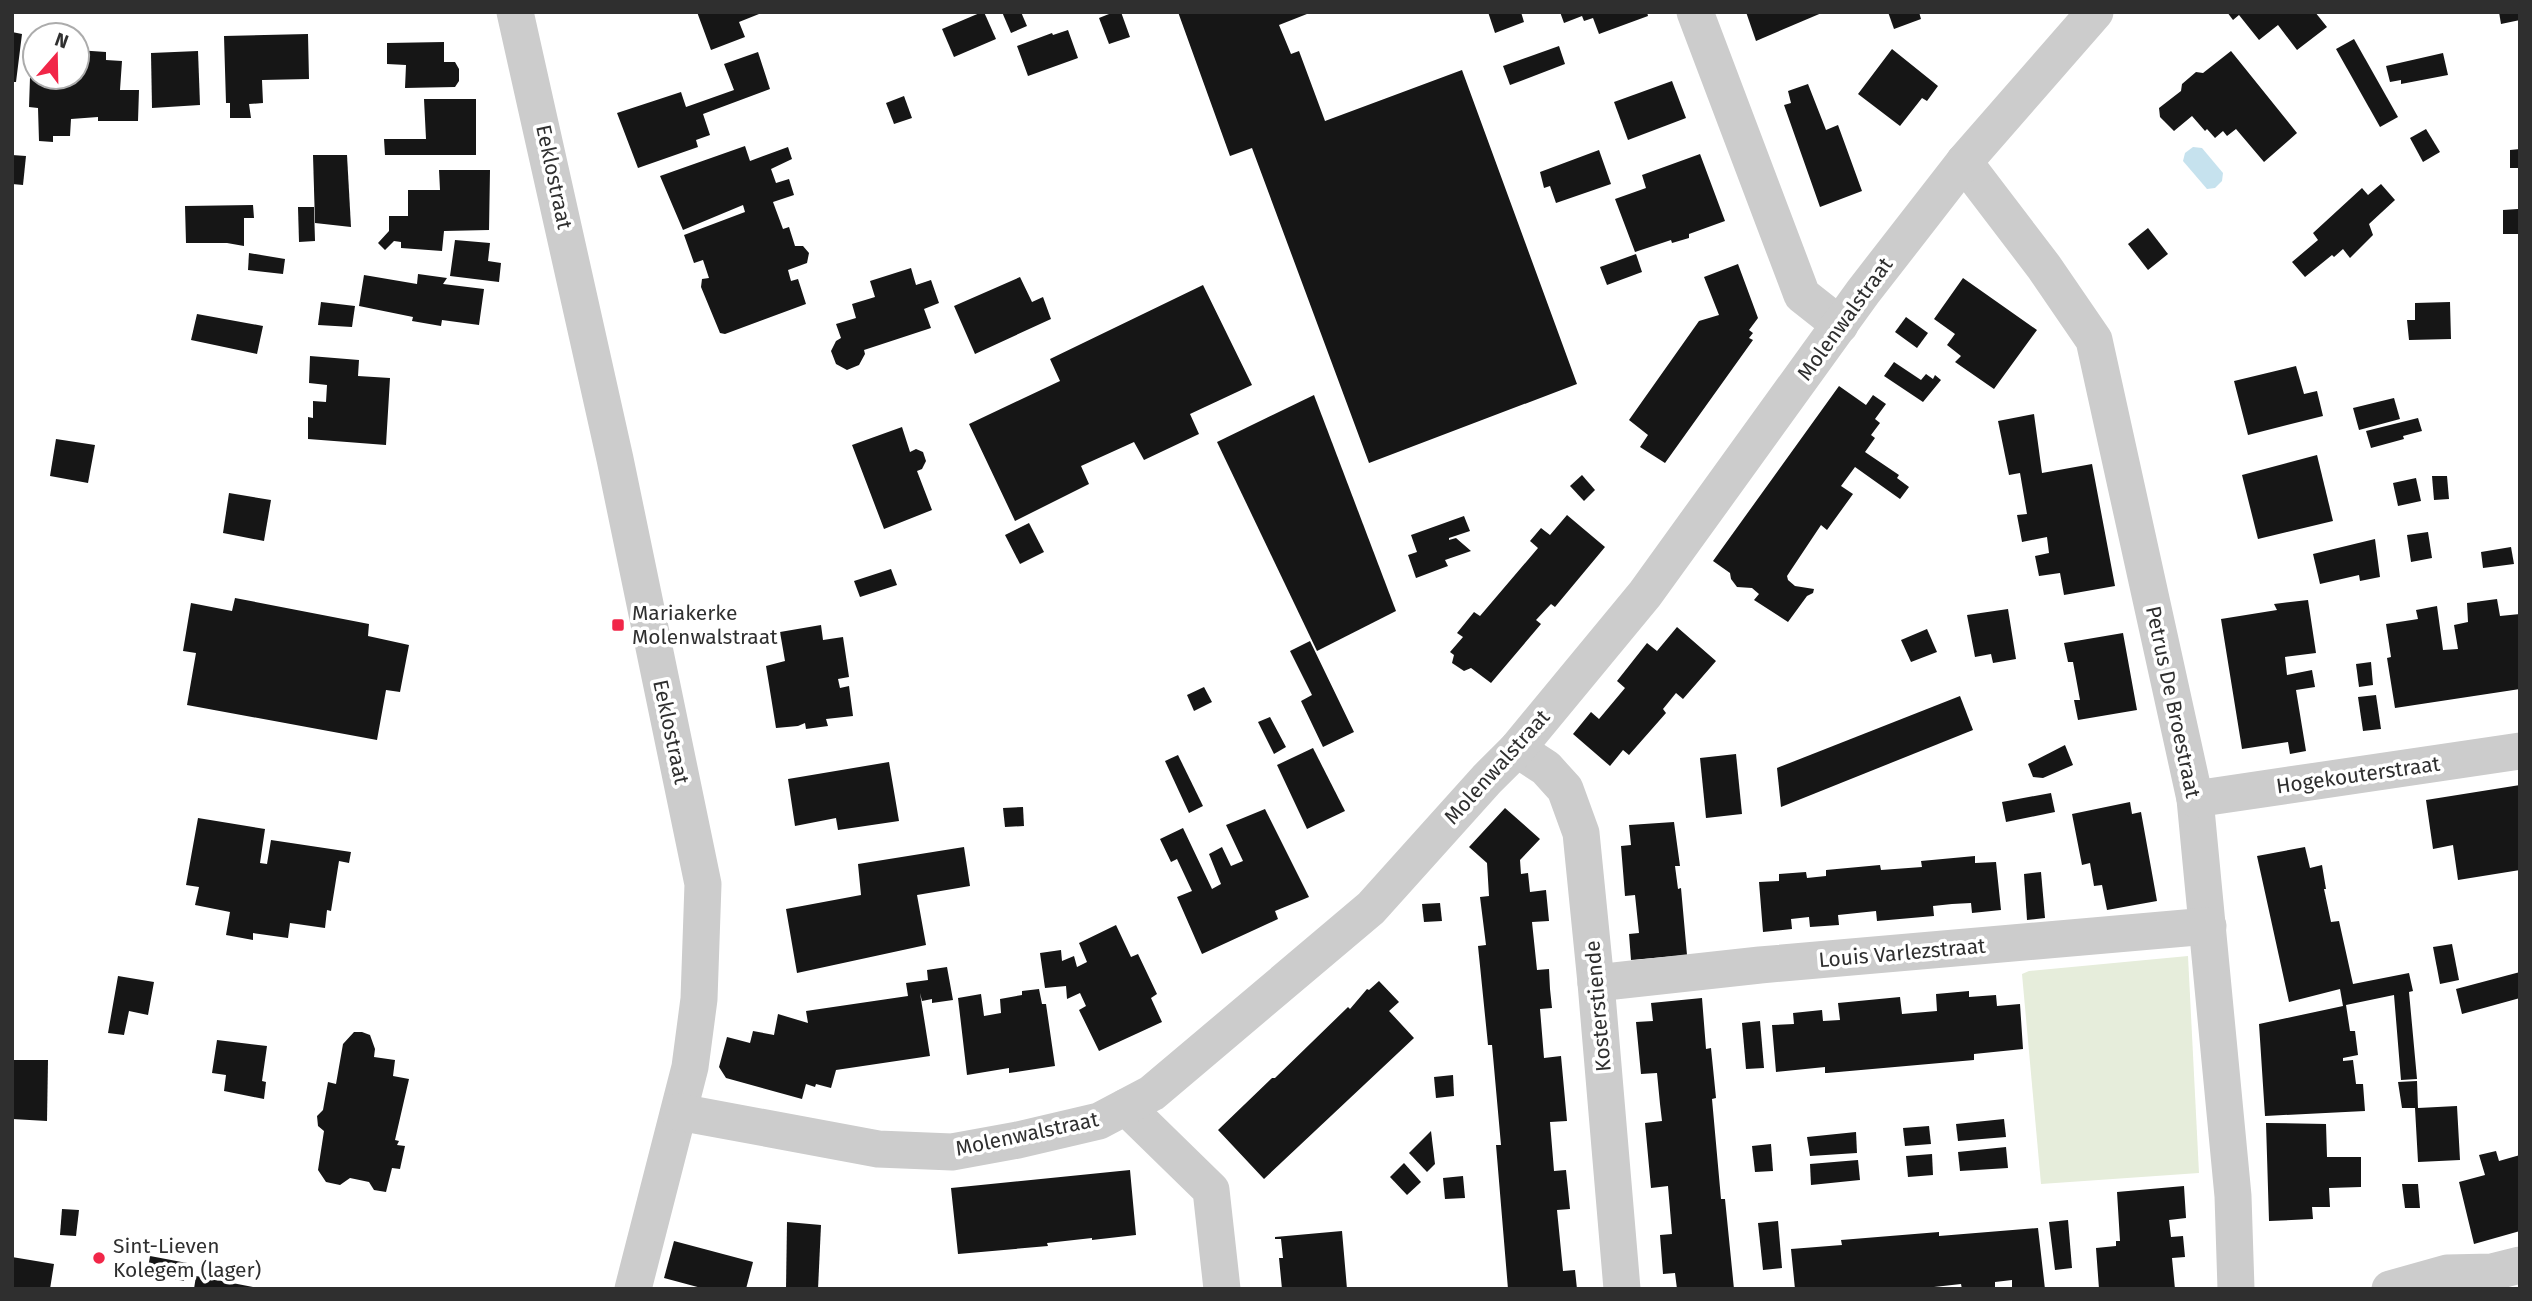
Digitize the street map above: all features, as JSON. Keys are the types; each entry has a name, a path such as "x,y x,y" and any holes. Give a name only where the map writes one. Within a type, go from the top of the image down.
{"street":[{"name":"Eeklostraat","path":"515,12 615,459 703,884 699,999 690,1067 633,1289"},
{"path":"1695,12 1802,295 1840,325"},
{"name":"Molenwalstraat","path":"679,1112 878,1149 952,1152 1098,1121 1152,1093 1371,908 1517,748 1645,594 1840,325 1964,162 2095,12"},
{"name":"Petrus De Broestraat","path":"1964,162 2044,267 2094,340 2195,799 2233,1196 2236,1289"},
{"name":"Kosterstiende","path":"1517,748 1546,768 1565,789 1581,833 1622,1289"},
{"name":"Hogekouterstraat","path":"2195,799 2520,751"},
{"name":"Louis Varlezstraat","path":"1596,983 1760,965 2208,926"},
{"path":"1126,1107 1211,1190 1222,1289"},
{"path":"2390,1289 2447,1273 2492,1272 2520,1265"}],"green space":[{"path":"2188,956 2199,1173 2041,1184 2022,974 2029,971"}],"water":[{"path":"2193,147 2202,148 2223,173 2222,181 2215,188 2207,189 2183,161 2185,153"}],"building":[{"path":"697,12 764,12 739,22 745,37 711,50"},
{"path":"982,12 996,39 954,57 942,29"},
{"path":"1002,12 1021,12 1027,26 1011,33"},
{"path":"1121,12 1130,37 1109,44 1099,18"},
{"path":"1178,12 1312,12 1279,25 1291,54 1299,51 1325,121 1462,70 1577,384 1369,463 1252,148 1230,156"},
{"path":"1488,12 1521,12 1524,22 1495,33"},
{"path":"1560,12 1647,12 1648,16 1599,34 1593,18 1584,21 1582,16 1564,23"},
{"path":"1746,12 1824,12 1756,41"},
{"path":"1888,12 1919,12 1921,19 1894,29"},
{"path":"2227,12 2315,12 2327,27 2297,50 2278,25 2259,40 2239,15 2233,20"},
{"path":"2499,12 2520,12 2520,20 2501,24"},
{"path":"1068,30 1078,58 1028,76 1017,46"},
{"path":"12,32 21,34 21,42 16,82 12,82"},
{"path":"308,34 309,79 262,80 263,103 249,104 251,118 230,118 230,103 226,103 224,36"},
{"path":"2354,39 2398,117 2380,127 2336,49"},
{"path":"444,42 444,62 455,62 459,69 459,81 455,87 405,88 406,65 387,64 387,43"},
{"path":"1559,46 1565,64 1510,85 1503,66"},
{"path":"1892,49 1938,86 1927,101 1922,98 1900,126 1858,94"},
{"path":"91,51 106,52 106,60 122,61 120,90 139,90 138,121 98,121 98,117 71,119 70,136 53,136 53,142 39,141 38,108 29,107 30,91 91,91"},
{"path":"198,51 200,105 152,108 151,53"},
{"path":"2231,51 2297,133 2264,162 2236,129 2227,136 2223,131 2215,138 2192,116 2174,131 2160,117 2159,108 2181,91 2182,84 2196,72 2203,73"},
{"path":"758,52 770,89 703,114 710,135 696,140 698,147 638,168 617,113 681,92 686,107 734,90 724,64"},
{"path":"2443,53 2448,75 2401,84 2401,80 2390,82 2386,66"},
{"path":"1672,81 1686,118 1628,140 1614,102"},
{"path":"1808,84 1826,130 1838,125 1862,191 1820,207 1784,105 1791,103 1788,91"},
{"path":"904,96 912,118 894,124 886,103"},
{"path":"424,99 476,99 476,155 385,155 384,139 426,139"},
{"path":"2426,129 2440,152 2423,162 2410,138"},
{"path":"745,146 750,161 788,147 792,159 771,169 776,183 789,179 794,195 773,202 783,229 789,227 795,246 803,246 809,253 807,263 788,270 791,281 798,279 806,304 725,334 720,333 701,287 702,279 709,278 703,260 694,263 684,235 745,212 743,205 683,230 660,176"},
{"path":"2520,149 2520,168 2510,168 2510,150"},
{"path":"1599,150 1611,184 1556,203 1550,186 1544,188 1540,172"},
{"path":"1700,154 1725,221 1689,234 1689,238 1672,243 1671,240 1635,252 1615,199 1646,188 1642,175"},
{"path":"12,155 26,156 23,185 12,184"},
{"path":"313,155 347,155 351,227 315,223"},
{"path":"439,170 490,170 489,230 444,231 442,251 401,248 401,242 394,241 385,250 378,243 389,231 389,216 408,216 408,190 440,190"},
{"path":"2381,184 2395,200 2369,224 2373,235 2350,258 2343,249 2305,277 2292,262 2318,240 2313,233 2362,188 2368,195"},
{"path":"253,205 254,218 244,218 244,246 227,243 186,243 185,206"},
{"path":"298,207 314,207 315,241 299,242"},
{"path":"2518,209 2520,234 2503,234 2503,210"},
{"path":"2148,228 2168,254 2148,270 2128,244"},
{"path":"455,240 490,243 488,261 501,263 499,282 450,276"},
{"path":"249,253 285,259 283,274 248,270"},
{"path":"1636,254 1642,272 1607,285 1600,267"},
{"path":"1738,264 1758,318 1749,330 1753,333 1749,338 1753,340 1665,463 1640,447 1648,435 1629,420 1699,321 1719,315 1704,277"},
{"path":"911,268 916,285 931,280 939,303 924,309 931,328 864,350 865,354 859,365 847,370 836,364 831,351 836,341 841,338 836,324 856,318 852,304 875,297 870,281"},
{"path":"418,274 447,278 443,284 484,289 479,325 442,320 441,326 412,321 413,317 359,306 364,275 417,284"},
{"path":"1020,277 1032,302 1043,297 1051,319 975,354 954,306"},
{"path":"1963,278 2037,330 1994,389 1955,362 1961,356 1947,345 1955,334 1934,319"},
{"path":"1203,285 1252,385 1190,414 1199,434 1144,460 1134,442 1081,466 1089,484 1015,521 969,424 1060,381 1050,359"},
{"path":"321,302 355,306 352,327 318,325"},
{"path":"2450,302 2451,339 2409,340 2407,320 2415,320 2415,303"},
{"path":"197,314 263,326 257,354 191,340"},
{"path":"1906,317 1928,333 1917,348 1895,332"},
{"path":"310,356 359,360 358,376 390,378 386,445 308,439 308,417 313,418 313,401 326,402 327,385 309,383"},
{"path":"1894,362 1921,380 1926,374 1933,379 1935,375 1941,380 1923,402 1884,376"},
{"path":"2296,366 2304,394 2317,391 2323,416 2248,435 2234,381"},
{"path":"1839,386 1866,405 1873,395 1886,404 1875,419 1880,423 1871,435 1875,438 1865,452 1899,475 1897,478 1909,487 1900,499 1855,467 1841,486 1853,494 1827,530 1821,525 1787,576 1795,586 1814,589 1788,622 1754,600 1759,594 1752,588 1737,587 1730,573 1713,561"},
{"path":"1314,395 1396,611 1317,651 1217,442"},
{"path":"2394,398 2400,419 2359,430 2353,408"},
{"path":"2034,414 2042,473 2092,464 2115,586 2064,595 2060,573 2039,576 2035,556 2049,553 2047,537 2022,542 2017,515 2027,514 2020,473 2009,475 1998,421"},
{"path":"2418,418 2422,431 2371,448 2366,431"},
{"path":"902,427 910,452 916,449 923,452 926,461 922,469 917,471 932,510 884,529 852,445"},
{"path":"56,439 95,445 88,483 50,476"},
{"path":"2317,455 2333,521 2258,539 2242,475"},
{"path":"1582,475 1595,490 1584,501 1570,486"},
{"path":"2432,476 2447,476 2449,499 2434,500"},
{"path":"2416,478 2421,501 2398,506 2393,483"},
{"path":"229,493 271,500 264,541 223,533"},
{"path":"1567,515 1605,547 1555,607 1551,604 1536,620 1541,624 1491,683 1471,668 1464,671 1452,663 1454,655 1450,652 1463,637 1457,633 1474,612 1480,616 1538,548 1530,541 1541,528 1550,535"},
{"path":"1464,516 1470,531 1449,540 1456,538 1471,551 1445,560 1448,566 1416,578 1408,555 1417,552 1411,535"},
{"path":"1029,523 1044,552 1020,564 1005,535"},
{"path":"2428,532 2432,558 2411,562 2407,535"},
{"path":"2375,539 2380,577 2360,581 2359,575 2320,584 2313,554"},
{"path":"2511,547 2514,564 2483,568 2481,552"},
{"path":"891,569 897,585 860,597 854,581"},
{"path":"235,598 369,624 368,636 409,645 400,692 386,690 377,740 187,705 196,653 183,651 191,603 232,611"},
{"path":"2497,599 2500,616 2520,614 2520,689 2395,708 2387,658 2391,657 2386,624 2418,619 2416,610 2437,606 2443,650 2458,649 2454,625 2468,622 2467,603"},
{"path":"2308,600 2316,653 2285,657 2287,675 2312,670 2315,687 2296,690 2306,751 2290,754 2288,742 2242,749 2221,619 2277,610 2274,604"},
{"path":"2008,609 2016,659 1993,663 1991,654 1975,657 1967,615"},
{"path":"821,625 823,640 843,637 849,677 838,679 840,688 849,686 853,716 826,719 828,726 806,729 805,723 776,728 766,666 785,661 780,632"},
{"path":"1677,627 1716,661 1683,699 1676,693 1663,709 1666,713 1629,755 1623,750 1610,766 1573,734 1591,712 1599,719 1625,688 1617,681 1647,643 1657,651"},
{"path":"1927,629 1937,652 1911,662 1901,640"},
{"path":"2123,633 2137,710 2078,720 2074,700 2080,700 2073,662 2068,662 2064,643"},
{"path":"1310,641 1354,732 1323,747 1301,701 1312,695 1290,651"},
{"path":"2371,662 2373,685 2359,687 2356,664"},
{"path":"1204,687 1212,702 1194,711 1187,695"},
{"path":"2376,695 2381,729 2363,731 2358,697"},
{"path":"1960,696 1973,730 1781,807 1777,768"},
{"path":"1270,717 1286,747 1274,754 1258,722"},
{"path":"2065,745 2073,765 2043,778 2033,777 2028,764"},
{"path":"1313,748 1345,811 1307,829 1277,765"},
{"path":"1736,754 1742,814 1706,818 1700,758"},
{"path":"1178,755 1203,806 1189,813 1165,761"},
{"path":"889,762 899,821 838,830 836,818 795,826 788,779"},
{"path":"2520,785 2520,870 2458,880 2453,845 2433,849 2426,800"},
{"path":"2051,793 2055,812 2006,822 2002,802"},
{"path":"2130,802 2132,814 2141,812 2157,901 2107,910 2102,885 2094,886 2090,863 2082,865 2072,814"},
{"path":"1023,807 1024,826 1005,827 1003,808"},
{"path":"1505,808 1540,839 1520,860 1521,874 1528,873 1530,892 1546,890 1549,921 1532,922 1537,970 1549,969 1552,1008 1540,1009 1544,1058 1561,1056 1567,1121 1550,1122 1554,1171 1566,1170 1570,1209 1557,1210 1563,1271 1575,1270 1577,1289 1508,1289 1496,1145 1501,1145 1492,1045 1488,1045 1478,946 1486,945 1480,897 1489,896 1487,863 1469,847"},
{"path":"1265,809 1309,897 1275,911 1278,919 1202,954 1177,897 1192,891 1177,859 1171,862 1160,839 1183,828 1212,889 1221,884 1209,854 1222,847 1231,866 1243,861 1226,825"},
{"path":"198,818 265,829 260,863 267,864 271,840 351,852 349,863 339,861 331,911 327,910 325,928 290,923 288,938 253,933 253,940 226,935 230,912 195,905 199,887 186,885"},
{"path":"1674,822 1680,866 1675,866 1678,889 1681,888 1687,955 1631,960 1629,934 1639,933 1635,895 1625,896 1621,846 1631,845 1629,825"},
{"path":"964,847 970,886 917,895 926,945 797,973 786,909 861,895 858,864"},
{"path":"2305,847 2310,868 2322,865 2331,922 2339,921 2353,984 2409,973 2413,991 2409,992 2417,1079 2401,1080 2394,995 2346,1005 2350,1031 2355,1031 2358,1055 2343,1058 2343,1061 2353,1060 2356,1084 2363,1084 2365,1111 2265,1116 2259,1024 2343,1006 2340,989 2289,1002 2257,856"},
{"path":"1975,856 1975,863 1996,862 2001,910 1972,913 1971,903 1952,904 1933,906 1934,916 1877,921 1876,911 1838,915 1839,925 1810,927 1809,917 1791,919 1792,929 1763,932 1759,882 1779,881 1779,874 1806,872 1807,878 1826,876 1826,870 1880,865 1881,870 1922,867 1921,861"},
{"path":"2041,872 2045,918 2027,920 2024,874"},
{"path":"1440,903 1442,921 1424,922 1422,904"},
{"path":"1116,925 1131,957 1138,954 1157,994 1151,998 1162,1022 1099,1051 1079,1010 1086,1006 1080,993 1067,999 1066,986 1045,988 1040,953 1061,950 1062,961 1074,956 1077,967 1087,962 1079,943"},
{"path":"2452,944 2459,980 2440,984 2433,947"},
{"path":"947,967 953,1000 932,1003 932,999 922,1001 920,993 930,1056 836,1070 831,1088 806,1084 802,1099 726,1078 719,1067 727,1037 750,1043 753,1031 774,1035 778,1014 808,1023 806,1011 908,996 906,983 928,980 927,970"},
{"path":"2520,972 2520,998 2462,1014 2456,989"},
{"path":"118,976 154,982 148,1015 129,1011 124,1035 108,1033"},
{"path":"1379,981 1399,1002 1389,1011 1414,1038 1264,1179 1218,1130 1348,1007 1350,1009 1367,989"},
{"path":"1039,989 1042,1004 1046,1004 1055,1066 1009,1073 1009,1068 967,1075 958,998 981,994 984,1016 1001,1013 1000,999 1022,995 1022,991"},
{"path":"1969,991 1969,997 1996,995 1997,1006 2020,1004 2023,1049 1974,1054 1974,1060 1827,1073 1825,1067 1776,1072 1772,1025 1794,1024 1793,1013 1822,1010 1823,1021 1840,1020 1838,1003 1900,997 1902,1014 1937,1011 1936,994"},
{"path":"1702,998 1706,1049 1711,1048 1716,1098 1712,1099 1721,1199 1725,1199 1734,1289 1677,1289 1675,1273 1663,1274 1660,1235 1672,1234 1668,1186 1651,1188 1645,1123 1662,1121 1657,1073 1641,1074 1636,1022 1653,1021 1651,1003"},
{"path":"1760,1021 1764,1068 1746,1069 1742,1023"},
{"path":"354,1032 370,1035 375,1049 374,1057 395,1060 393,1076 409,1079 395,1140 399,1141 397,1145 405,1146 400,1169 392,1168 386,1192 374,1190 369,1182 350,1178 340,1185 326,1182 318,1170 324,1131 318,1126 317,1116 323,1110 328,1082 336,1084 343,1044"},
{"path":"217,1040 267,1046 262,1081 266,1082 264,1099 224,1091 226,1075 212,1073"},
{"path":"12,1060 48,1060 47,1121 12,1119"},
{"path":"1453,1075 1454,1096 1436,1098 1434,1077"},
{"path":"2417,1081 2418,1108 2457,1106 2460,1160 2418,1162 2415,1108 2402,1108 2398,1082"},
{"path":"2004,1119 2006,1137 1958,1141 1956,1124"},
{"path":"2266,1123 2326,1124 2327,1157 2361,1157 2361,1187 2329,1188 2330,1207 2312,1207 2313,1219 2269,1221"},
{"path":"1929,1126 1931,1144 1905,1146 1903,1128"},
{"path":"1431,1131 1435,1164 1427,1172 1409,1153"},
{"path":"1856,1132 1857,1153 1810,1156 1807,1137"},
{"path":"1771,1144 1773,1171 1755,1172 1752,1146"},
{"path":"2006,1147 2008,1168 1960,1171 1958,1152"},
{"path":"2496,1151 2499,1161 2520,1155 2520,1231 2474,1244 2459,1182 2485,1175 2479,1155"},
{"path":"1932,1154 1933,1175 1908,1177 1906,1156"},
{"path":"1858,1160 1860,1180 1811,1185 1810,1164"},
{"path":"1404,1163 1421,1182 1407,1195 1390,1177"},
{"path":"1130,1170 1136,1235 958,1254 951,1188"},
{"path":"1463,1176 1465,1198 1445,1199 1443,1178"},
{"path":"2402,1184 2418,1184 2420,1208 2405,1208"},
{"path":"2184,1186 2186,1218 2169,1220 2171,1237 2183,1236 2185,1257 2172,1258 2175,1289 2099,1289 2096,1248 2116,1246 2116,1241 2120,1241 2117,1192"},
{"path":"62,1209 79,1210 76,1236 60,1235"},
{"path":"2068,1220 2072,1268 2055,1270 2049,1222"},
{"path":"1778,1221 1782,1268 1763,1270 1758,1223"},
{"path":"787,1222 821,1225 818,1289 786,1289"},
{"path":"2038,1228 2045,1289 2012,1289 2012,1280 1995,1282 1995,1289 1962,1289 1961,1284 1916,1289 1795,1289 1791,1249 1842,1245 1841,1240"},
{"path":"1342,1231 1347,1289 1282,1289 1279,1258 1283,1258 1281,1239 1275,1237"},
{"path":"674,1241 753,1262 746,1289 705,1289 664,1278"},
{"path":"150,1256 187,1263 184,1281 147,1274"},
{"path":"12,1257 54,1264 50,1289 12,1289"},
{"path":"196,1276 253,1287 253,1289 194,1289"}],"place":[{"name":"Mariakerke Molenwalstraat","path":"618,625"},
{"name":"Sint-Lieven Kolegem (lager)","path":"99,1258"}]}
